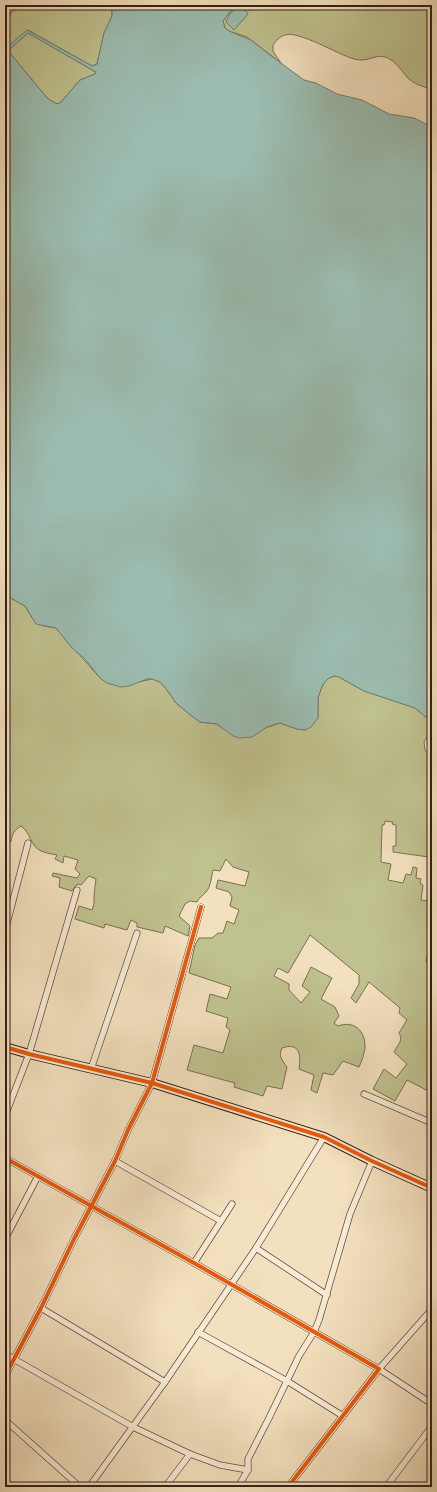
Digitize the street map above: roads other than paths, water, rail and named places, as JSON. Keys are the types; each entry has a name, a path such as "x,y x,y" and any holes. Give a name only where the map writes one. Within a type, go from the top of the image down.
{"street":[{"path":"5,931 28,843"},
{"path":"6,1114 29,1054 77,890"},
{"path":"5,1376 41,1308 90,1206 115,1161 152,1083 201,907"},
{"path":"91,1069 137,933"},
{"path":"5,1047 152,1083 324,1137 372,1161 432,1188"},
{"path":"364,1094 432,1123"},
{"path":"89,1487 134,1427 256,1248 324,1137"},
{"path":"5,1158 38,1178 194,1263 379,1369 432,1404"},
{"path":"115,1161 221,1221"},
{"path":"238,1487 248,1470 248,1459 299,1356 314,1332 319,1320 350,1214 372,1161"},
{"path":"5,1239 38,1178"},
{"path":"194,1263 232,1204"},
{"path":"256,1248 327,1295"},
{"path":"41,1308 165,1382"},
{"path":"288,1487 379,1369 432,1309"},
{"path":"198,1332 287,1380 343,1416"},
{"path":"5,1354 134,1427 190,1454 220,1465 248,1470"},
{"path":"5,1420 80,1487"},
{"path":"386,1487 432,1426"},
{"path":"165,1487 190,1454"}],"water":[{"path":"5,5 28,5 13,11 8,20 5,21"},
{"path":"112,5 235,5 223,21 225,28 251,40 304,80 316,83 337,94 362,100 389,114 414,118 432,127 432,722 415,708 364,691 339,677 334,676 329,678 324,683 321,689 318,698 318,718 311,727 305,730 297,729 280,723 267,727 252,737 239,738 233,736 217,724 200,722 176,703 160,682 147,679 129,686 121,687 107,683 100,678 85,659 72,648 56,628 36,624 25,606 5,595 5,49 27,30 92,66 97,64 104,33 112,16","holes":["28,33 96,72 95,74 80,80 58,104 48,99 9,52 11,48"]},
{"path":"238,5 240,5 248,14 234,30 226,22 229,15"}]}
